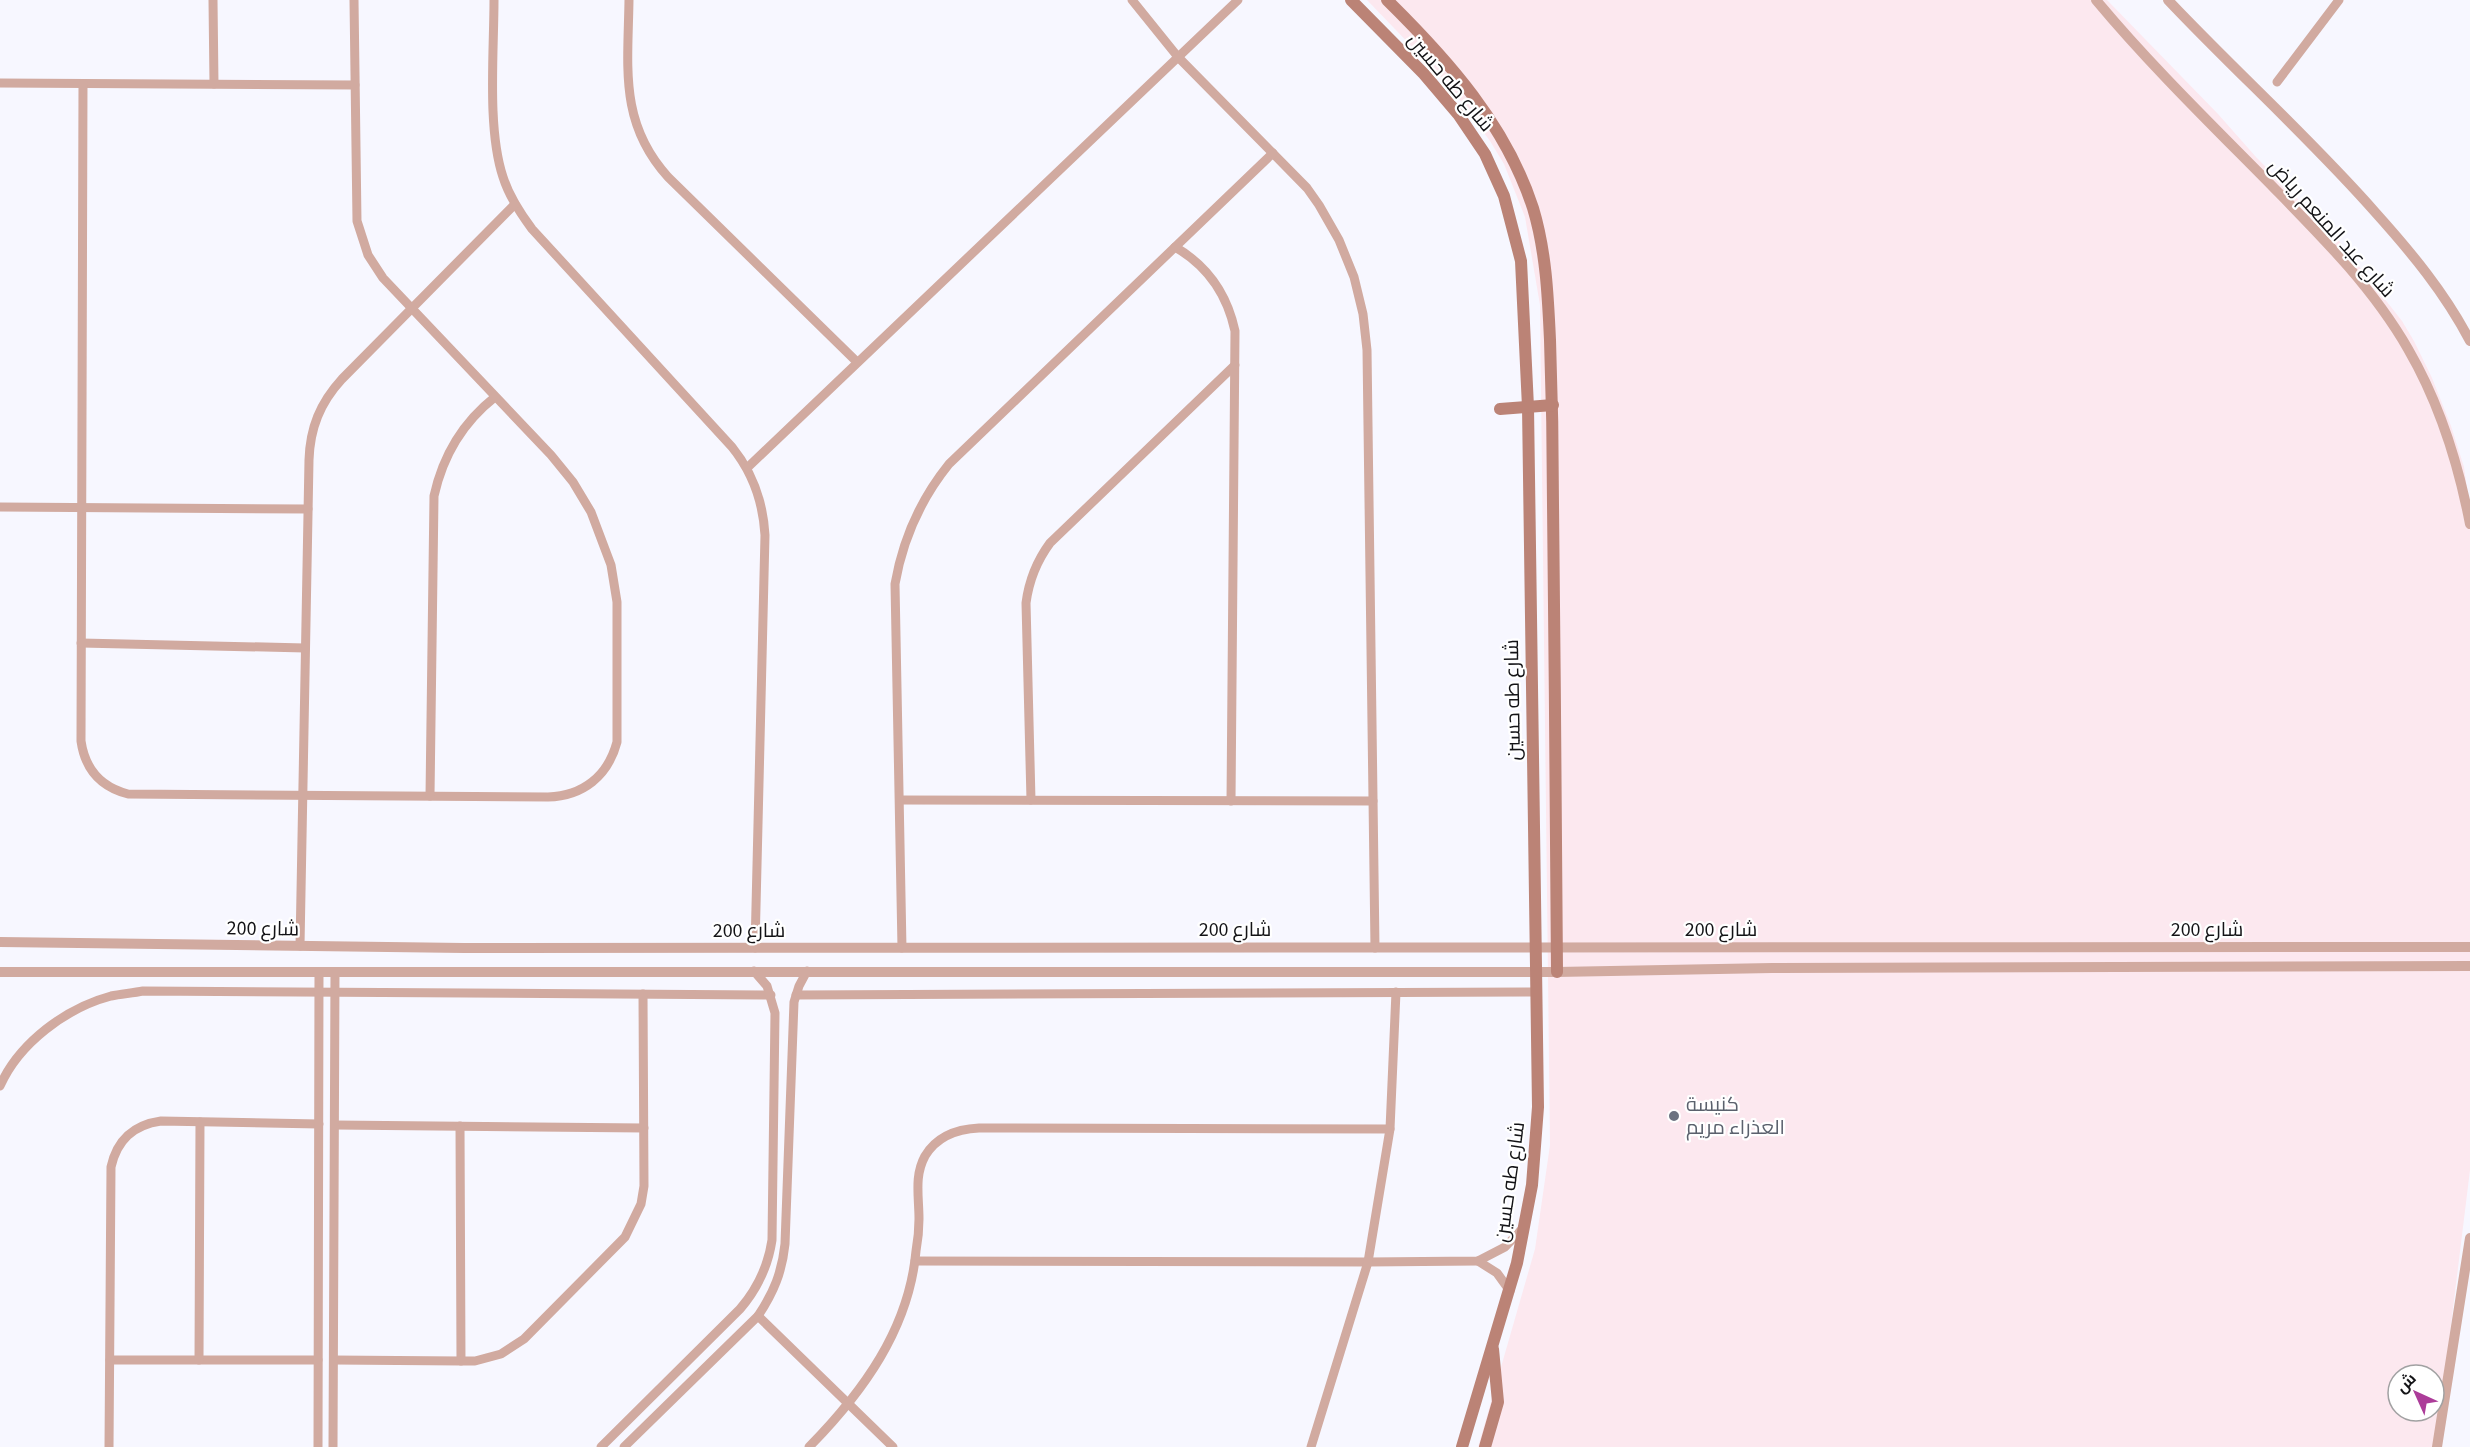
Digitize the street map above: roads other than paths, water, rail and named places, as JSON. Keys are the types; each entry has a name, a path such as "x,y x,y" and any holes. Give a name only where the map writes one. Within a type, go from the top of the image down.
{"main road":[{"name":"شارع طه حسين","path":"1351,0 1424,74 1458,114 1485,154 1510,215 1521,261 1525,305 1538,1107 1535,1156 1526,1224 1510,1291 1462,1447"},
{"name":"شارع طه حسين","path":"1387,0 1432,46 1479,102 1526,190 1544,257 1549,304 1553,405 1557,972"},
{"path":"1500,410 1553,405"},
{"path":"1485,1447 1498,1402 1497,1374 1492,1347"}],"street":[{"path":"213,0 214,84"},
{"path":"83,84 81,643 82,750 88,766 105,785 128,794 548,797 567,795 585,788 599,776 610,760 617,742 617,602 606,547 591,512 573,482 411,309 375,267 363,242 357,221 354,0"},
{"path":"494,0 496,147 503,176 515,204 532,229 732,447 747,468 762,506 765,535 755,948"},
{"path":"629,0 628,97 635,125 648,153 668,177 858,362"},
{"path":"1132,0 1178,57 1307,188 1330,222 1348,258 1363,314 1367,350 1375,948"},
{"path":"747,468 1238,0"},
{"name":"شارع عبد المنعم رياض","path":"2096,0 2166,78 2332,249 2387,316 2426,382 2441,417 2454,453 2470,524"},
{"name":"شارع عبد المنعم رياض","path":"2168,0 2375,211 2425,271 2470,341"},
{"path":"2277,82 2339,0"},
{"path":"0,83 355,84"},
{"path":"902,948 895,584 903,548 916,514 949,464 1273,153"},
{"path":"300,946 310,438 321,408 342,380 515,204"},
{"path":"1175,248 1203,267 1224,296 1235,331 1231,801"},
{"path":"1031,800 1026,603 1030,582 1038,561 1050,543 1235,365"},
{"path":"430,796 434,496 442,465 455,439 473,416 495,397"},
{"path":"0,507 308,509"},
{"path":"81,643 305,648"},
{"path":"900,800 1373,801"},
{"name":"شارع 200","path":"0,942 755,948 2470,947"},
{"name":"شارع 200","path":"0,972 1557,972 1772,968 2470,966"},
{"path":"601,1447 740,1309 750,1297 765,1270 772,1240 775,1013 767,986 754,971"},
{"path":"624,1447 758,1316 770,1298 783,1263 796,995 807,971"},
{"path":"318,1447 319,972"},
{"path":"333,1447 335,972"},
{"path":"0,1086 25,1049 50,1026 78,1008 110,996 143,991 771,995"},
{"path":"1311,1447 1368,1262 1390,1130 1396,992"},
{"path":"796,995 1537,992"},
{"path":"334,1360 462,1361 501,1354 524,1339 625,1237 635,1221 643,1195 643,994"},
{"path":"109,1447 111,1167 114,1153 122,1140 133,1130 161,1121 319,1124"},
{"path":"199,1360 200,1122"},
{"path":"335,1125 644,1128"},
{"path":"460,1126 462,1361"},
{"path":"809,1447 868,1379 894,1333 908,1293 915,1261 919,1221 920,1169 926,1155 936,1143 949,1134 964,1129 1390,1130"},
{"path":"915,1261 1478,1261 1504,1247 1526,1224"},
{"path":"2437,1447 2470,1238"},
{"path":"1478,1261 1497,1273 1510,1291"},
{"path":"758,1316 893,1447"},
{"path":"110,1360 318,1360"}],"place":[{"name":"كنيسة العذراء مريم","path":"1674,1116"}]}
